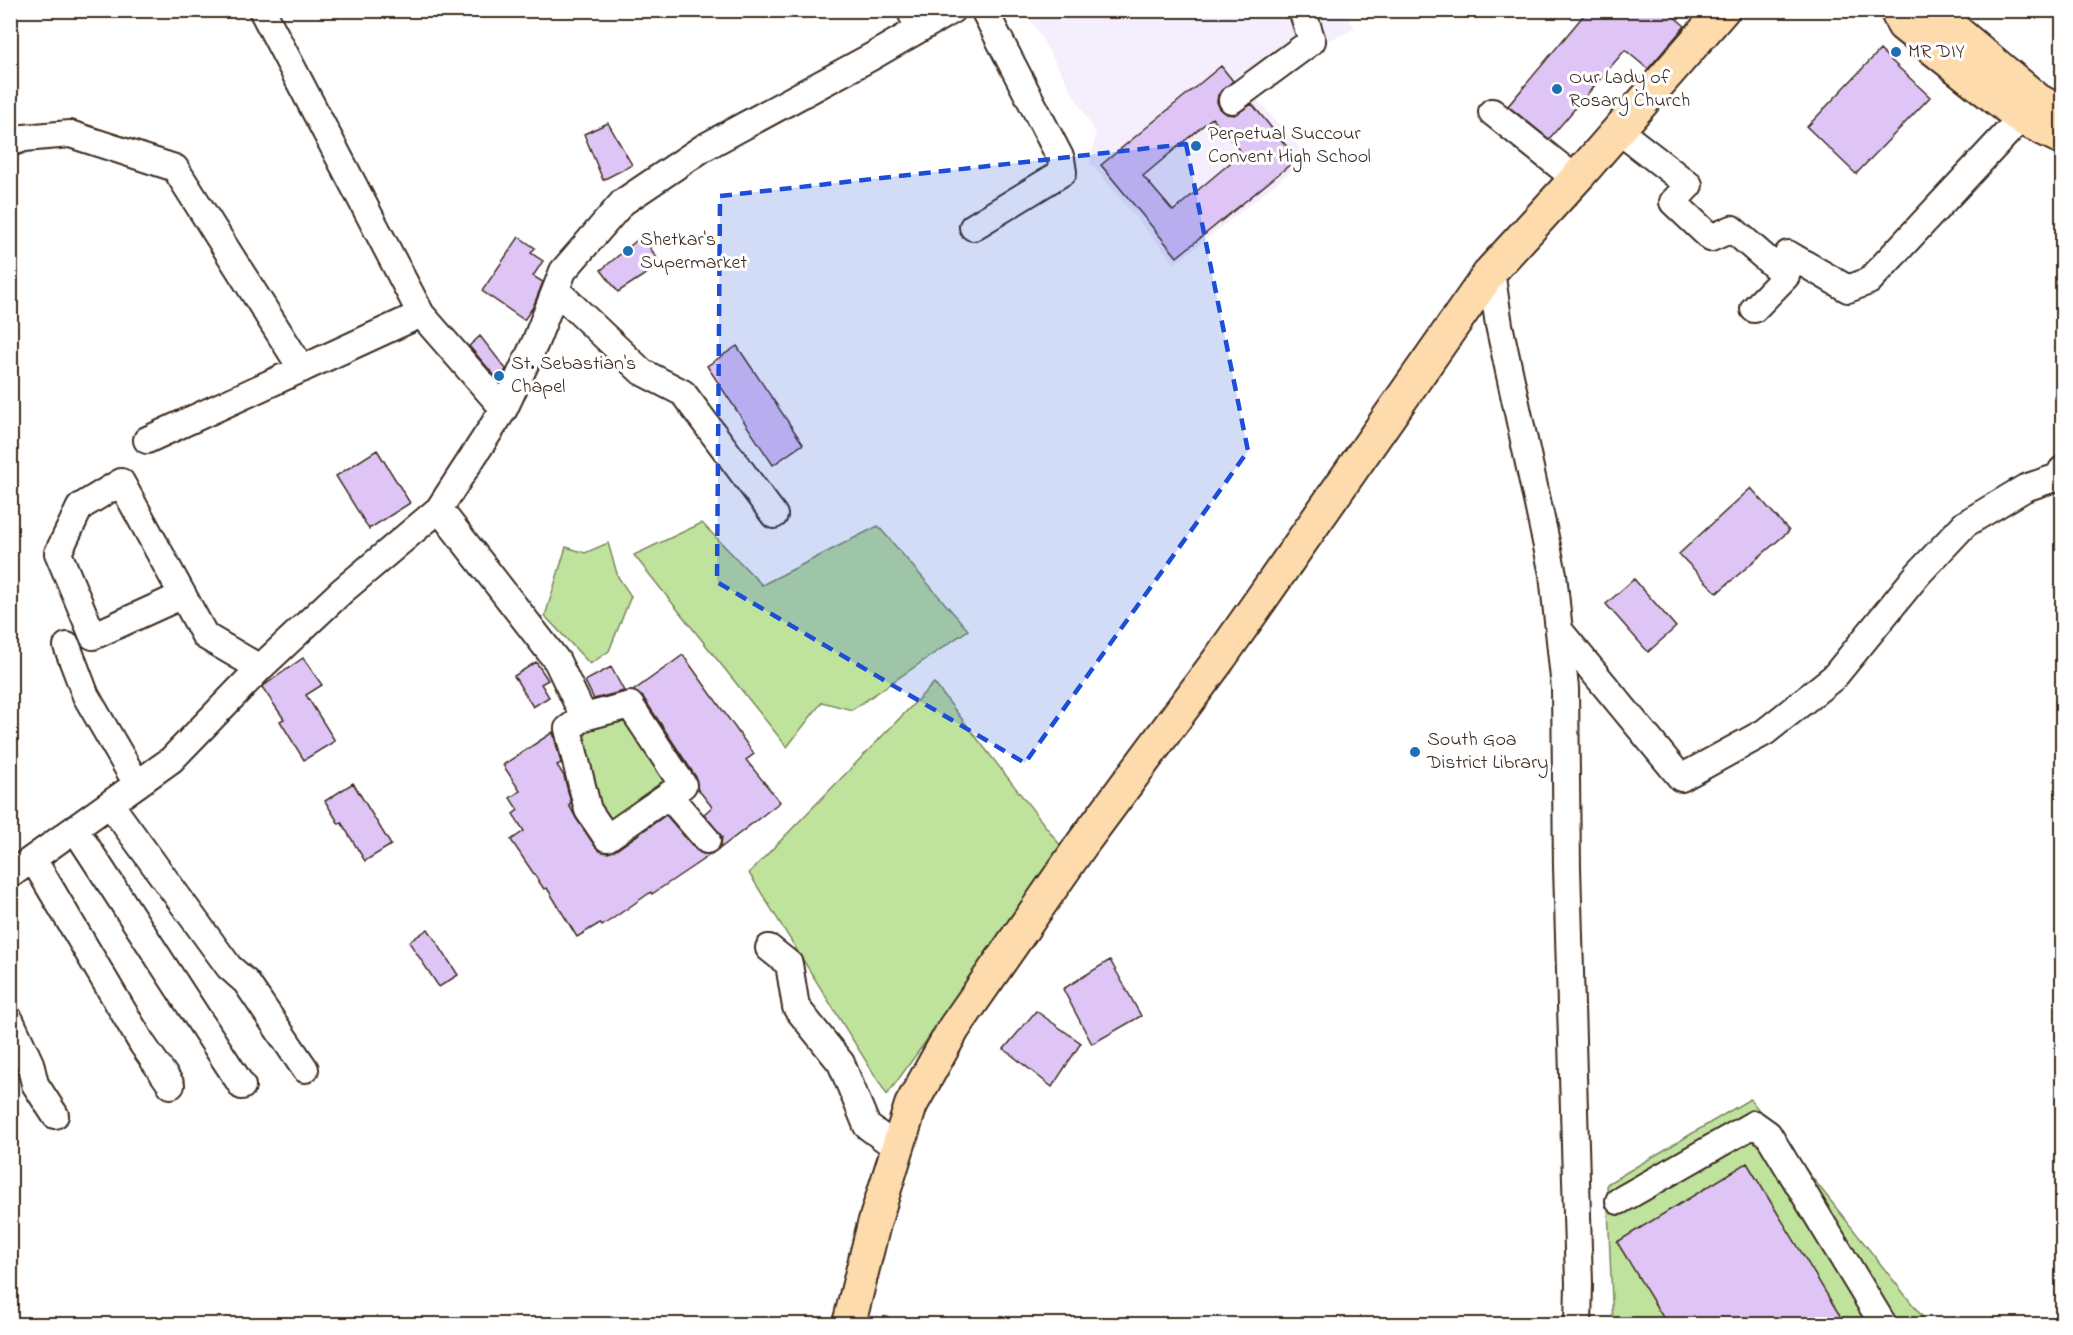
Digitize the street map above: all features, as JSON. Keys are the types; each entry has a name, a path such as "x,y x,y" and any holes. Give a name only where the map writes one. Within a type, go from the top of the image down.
{"main road":[{"path":"849,1324 874,1224 910,1105 954,1028 1082,844 1220,658 1491,271 1576,179 1723,10"},
{"path":"1896,10 1902,25 2021,118 2062,138"},
{"path":"1931,10 2038,100 2062,113"}],"street":[{"path":"262,10 421,314 504,409"},
{"path":"10,875 171,760 260,668 342,591 439,509 504,409 535,343 563,271 623,202 703,148 915,20 952,10"},
{"path":"973,227 1063,172 1061,159 984,10"},
{"path":"1232,100 1312,41 1302,10"},
{"path":"1492,112 1576,179"},
{"path":"1788,254 1848,290 1869,281 2021,118"},
{"path":"1618,130 1689,185 1673,202 1711,238 1732,229 1786,276 1754,309"},
{"path":"10,143 24,138 70,134 175,168 302,369"},
{"path":"1491,271 1499,325 1553,574 1565,688 1579,1284 1578,1324"},
{"path":"556,290 642,372 683,393 774,515"},
{"path":"147,440 421,314"},
{"path":"1559,630 1681,778 1765,732 1834,677 1911,582 1965,524 2025,488 2058,477 2062,470"},
{"path":"183,595 93,636 58,553 80,507 121,482 183,595 204,636 260,668"},
{"path":"439,509 557,661 584,717"},
{"path":"67,646 86,696 137,784"},
{"path":"630,705 683,785 606,838 588,810 568,729 584,717 630,705"},
{"path":"668,795 707,840"},
{"path":"110,804 229,967 246,982 305,1069"},
{"path":"75,829 242,1086"},
{"path":"33,859 143,1045 171,1085"},
{"path":"769,948 789,964 796,1007 841,1063 867,1125 897,1148"},
{"path":"10,1020 30,1063 35,1084 55,1115"},
{"path":"1619,1201 1754,1124 1767,1134 1883,1324"}],"highlighted area":[{"path":"1186,144 1248,451 1025,763 717,582 720,196"}],"shaded area":[{"name":"Perpetual Succour Convent High School","path":"1026,11 1344,11 1355,29 1239,79 1308,158 1175,264 1090,163 1096,134"}],"green space":[{"path":"702,523 762,585 878,526 968,630 852,710 822,702 787,747 634,555"},
{"path":"608,543 618,577 631,596 609,651 590,664 545,616 566,547 585,553"},
{"path":"934,683 1064,850 887,1095 749,873"},
{"path":"632,716 673,780 607,823 593,808 584,737 588,731"},
{"path":"1750,1099 1928,1324 1613,1324 1607,1184"}],"building":[{"name":"Our Lady of Rosary Church","path":"1588,10 1666,10 1685,26 1648,69 1625,50 1549,139 1508,106"},
{"path":"1880,50 1930,97 1856,174 1807,127"},
{"path":"1221,66 1233,81 1218,95 1217,102 1220,109 1227,114 1234,115 1252,104 1297,159 1177,257 1101,165","holes":["1212,118 1242,153 1173,211 1143,176"]},
{"path":"608,123 632,165 603,180 584,134"},
{"path":"642,236 661,264 618,292 601,270"},
{"path":"519,237 535,248 531,253 543,261 533,276 543,282 533,307 524,320 482,291"},
{"path":"480,336 506,369 500,382 469,346"},
{"path":"737,346 803,444 773,465 707,366"},
{"path":"377,450 410,503 369,529 336,476"},
{"path":"1751,488 1789,531 1717,593 1679,554"},
{"path":"1634,579 1676,627 1648,652 1606,604"},
{"path":"683,655 754,754 746,760 780,802 718,850 722,837 704,814 712,807 697,788 696,777 643,697 633,691"},
{"path":"303,658 322,685 306,695 335,741 304,760 280,721 284,719 262,687"},
{"path":"536,662 548,680 541,684 549,697 533,707 514,676"},
{"path":"611,667 624,691 594,699 585,681"},
{"path":"553,732 561,763 557,765 564,776 571,803 569,805 600,851 608,853 616,850 666,815 696,850 703,854 713,853 602,926 600,923 577,937 547,888 544,889 511,840 524,831 513,814 518,810 510,798 520,791 503,765"},
{"path":"353,783 391,845 365,861 325,801"},
{"path":"428,929 458,975 439,987 409,942"},
{"path":"1110,960 1141,1016 1092,1044 1063,989"},
{"path":"1036,1011 1081,1043 1052,1087 1004,1049"},
{"path":"1747,1163 1845,1324 1667,1324 1617,1242"}],"place":[{"name":"MR DIY","path":"1896,52"},
{"name":"Our Lady of Rosary Church","path":"1557,89"},
{"name":"Perpetual Succour Convent High School","path":"1196,146"},
{"name":"Shetkar's Supermarket","path":"628,251"},
{"name":"St. Sebastian's Chapel","path":"499,376"},
{"name":"South Goa District Library","path":"1415,752"}]}
